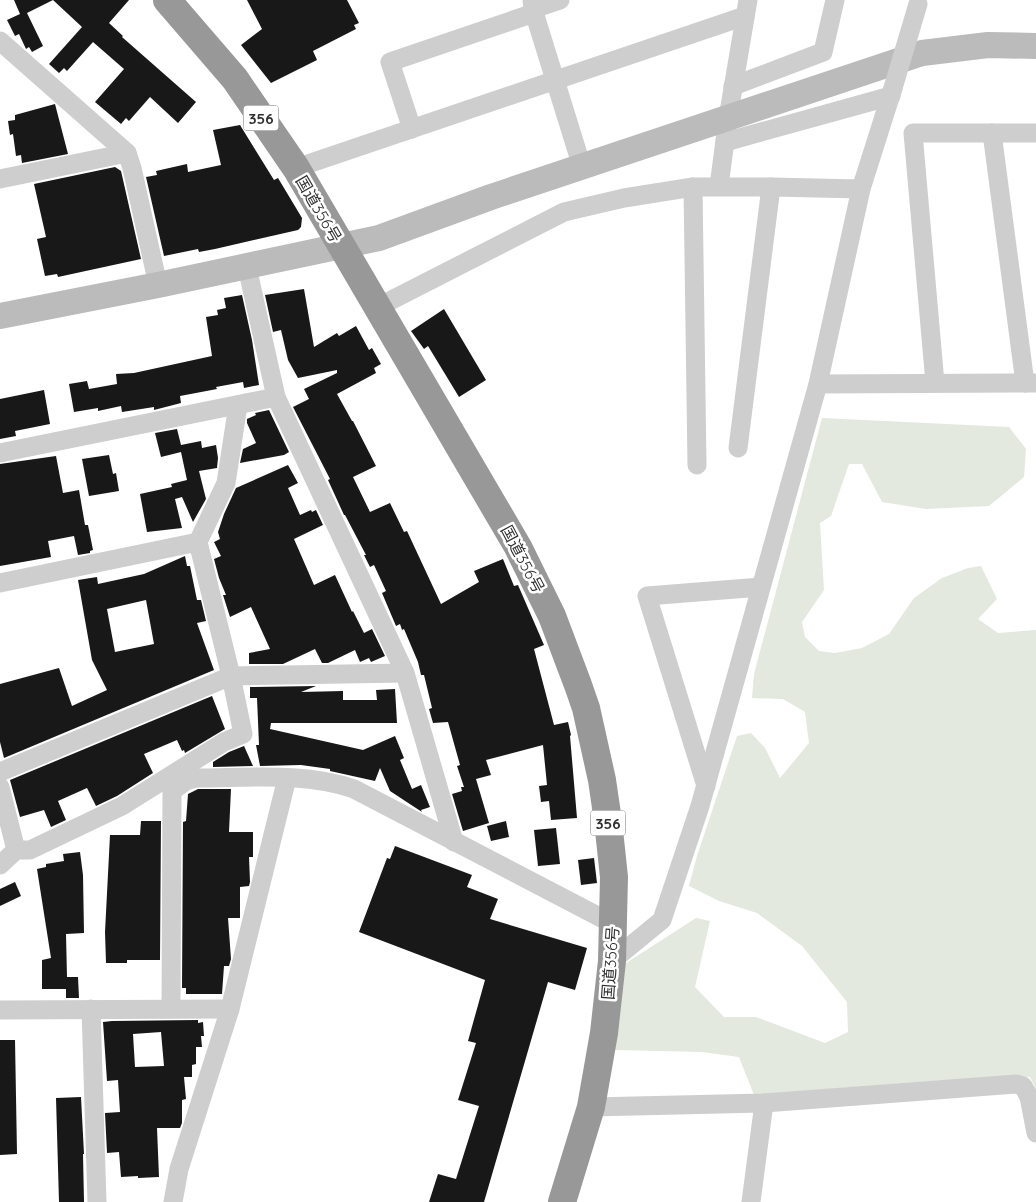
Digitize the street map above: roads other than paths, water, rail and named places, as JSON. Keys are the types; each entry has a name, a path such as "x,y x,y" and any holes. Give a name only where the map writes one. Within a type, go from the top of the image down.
{"highway":[{"name":"国道356号","path":"167,0 235,79 296,168 518,547 541,593 567,655 586,708 602,780 608,821 614,877 614,924 604,1033 591,1107 562,1202"}],"street":[{"path":"412,130 390,62 533,7 560,0"},
{"path":"733,86 823,52 835,0"},
{"path":"612,961 662,920 706,786 818,384 861,188 919,2"},
{"path":"533,7 582,167"},
{"path":"296,168 555,81 746,8"},
{"path":"720,186 726,130 746,8"},
{"path":"0,41 127,153 158,285"},
{"path":"726,130 922,53 988,45 1036,46"},
{"path":"0,316 247,267 379,238 491,197 582,167 726,130 892,92"},
{"path":"935,384 913,133 1036,133"},
{"path":"818,384 1030,383 992,133"},
{"path":"0,179 127,153"},
{"path":"378,307 564,212 624,198 693,187 861,188"},
{"path":"693,187 697,465"},
{"path":"738,448 771,187"},
{"path":"247,267 276,397 405,673 454,842"},
{"path":"0,452 276,397"},
{"path":"0,866 16,850 30,850 122,806 224,742 243,734 231,676 198,542 226,483 238,405"},
{"path":"0,583 198,542"},
{"path":"706,786 647,596 761,587"},
{"path":"0,772 231,676 405,673"},
{"path":"172,1009 172,791 186,781 196,778 287,778 333,782 354,789 614,924"},
{"path":"174,1202 180,1169 230,1009 287,778"},
{"path":"0,787 16,850"},
{"path":"91,1009 97,1202"},
{"path":"0,1010 230,1009"},
{"path":"591,1107 764,1103 1016,1084 1023,1086 1029,1097 1036,1133"},
{"path":"751,1202 764,1103"}]}
